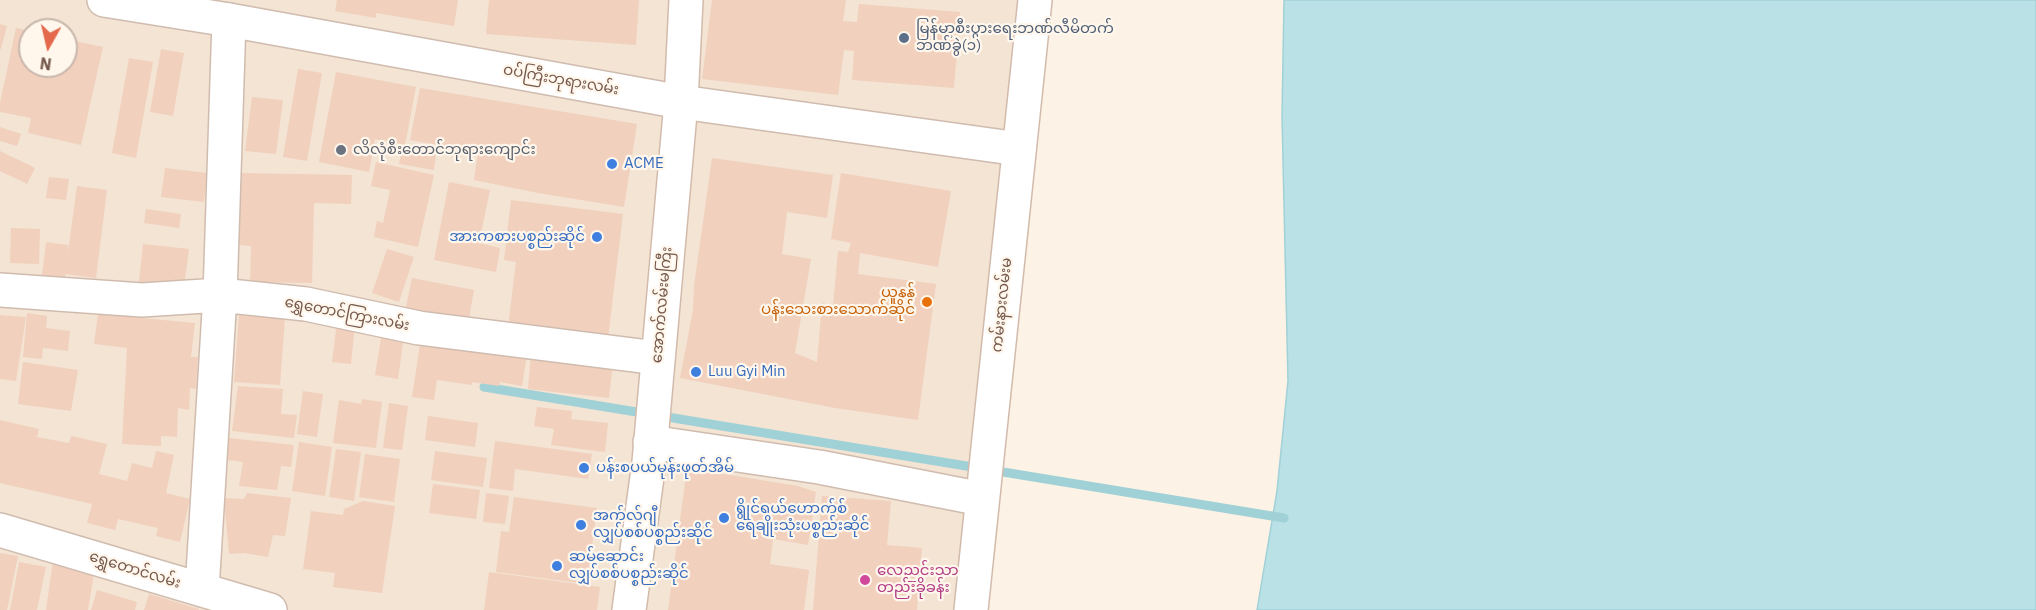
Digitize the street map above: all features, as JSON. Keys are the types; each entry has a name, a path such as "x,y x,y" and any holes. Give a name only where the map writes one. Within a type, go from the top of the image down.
{"street":[{"name":"ဝပ်ကြီးဘုရားလမ်း","path":"104,0 229,20 681,102 1019,149"},
{"name":"အောက်လမ်းမကြီး","path":"629,610 650,442 681,102 686,0"},
{"name":"ကမ်းနားလမ်းမ","path":"971,610 1035,0"},
{"path":"202,590 220,295 229,20"},
{"name":"ရွှေတောင်ကြားလမ်း","path":"0,291 142,300 220,295 306,304 419,328 657,358"},
{"path":"650,442 819,467 982,499"},
{"name":"ရွှေတောင်လမ်း","path":"0,530 270,610"}],"shaded area":[{"path":"0,0 1045,0 963,610 0,610"}],"water":[{"path":"1284,0 2036,0 2036,610 1257,610 1277,491 1288,381 1282,116"}],"building":[{"path":"337,0 458,0 454,26 376,13 376,18 335,11"},
{"path":"489,0 639,0 636,45 486,34"},
{"path":"712,0 846,0 843,21 857,22 859,4 960,12 954,88 852,80 854,51 844,50 838,95 702,79"},
{"path":"0,24 7,26 1,49 0,49"},
{"path":"16,28 18,28 18,78 78,78 78,42 103,47 81,145 28,133 31,118 0,112"},
{"path":"161,49 184,53 173,116 150,112"},
{"path":"129,58 153,62 136,158 112,153"},
{"path":"298,69 322,73 307,161 283,157"},
{"path":"336,72 416,87 405,145 375,139 369,172 319,162"},
{"path":"420,88 637,124 624,207 474,180 478,152 410,140"},
{"path":"252,97 283,100 276,154 245,151"},
{"path":"0,127 21,134 17,146 0,141"},
{"path":"402,149 436,154 434,170 399,164"},
{"path":"0,151 35,168 27,184 0,171"},
{"path":"712,158 833,175 827,218 787,212 782,254 811,259 795,353 817,362 822,303 833,306 838,251 848,252 851,243 831,239 841,173 951,191 938,267 860,253 858,274 936,284 918,420 835,408 680,378 693,310 694,286"},
{"path":"376,162 434,175 418,247 374,237 377,221 383,223 390,190 371,186"},
{"path":"165,168 207,173 204,202 161,197"},
{"path":"240,173 352,175 351,204 314,203 312,283 250,282 251,246 238,245"},
{"path":"49,177 69,179 66,200 46,198"},
{"path":"449,182 490,190 479,243 500,248 496,272 434,260"},
{"path":"77,186 107,190 96,278 65,274 65,278 42,275 46,242 68,245 68,252"},
{"path":"511,200 623,214 607,347 507,335 516,262 504,260"},
{"path":"146,209 181,214 179,228 144,223"},
{"path":"11,228 40,229 39,264 10,263"},
{"path":"143,244 189,249 184,287 139,282"},
{"path":"387,249 414,257 399,302 372,293"},
{"path":"412,278 474,290 468,324 405,312"},
{"path":"27,313 47,316 46,328 70,331 68,351 43,348 42,359 23,357"},
{"path":"98,314 195,323 191,357 198,357 196,389 190,388 189,410 178,408 177,437 161,436 161,446 122,444 127,348 94,344"},
{"path":"0,315 26,317 16,381 0,379"},
{"path":"239,315 285,318 280,385 234,382"},
{"path":"337,322 355,324 351,364 332,362"},
{"path":"383,326 405,329 398,379 375,375"},
{"path":"421,338 527,355 522,386 500,382 499,386 472,382 472,385 437,380 434,400 412,397"},
{"path":"531,353 613,361 609,398 528,389"},
{"path":"23,362 78,370 71,411 18,404"},
{"path":"238,386 283,389 281,414 297,415 294,438 232,431"},
{"path":"303,391 323,394 317,437 297,434"},
{"path":"362,399 382,402 376,448 333,443 339,400 361,404"},
{"path":"389,403 408,406 402,450 383,448"},
{"path":"537,407 572,411 571,419 608,423 605,452 551,445 554,429 534,426"},
{"path":"428,416 478,423 475,447 425,440"},
{"path":"0,420 39,429 37,437 69,443 71,436 107,444 99,474 127,481 132,463 152,468 156,451 174,455 166,493 190,499 180,542 156,536 158,528 118,519 115,530 87,523 92,504 0,483"},
{"path":"229,438 294,445 291,467 281,466 277,490 239,486 243,462 227,460"},
{"path":"495,441 592,454 588,479 515,469 513,491 489,488"},
{"path":"299,442 332,447 325,496 292,491"},
{"path":"336,449 361,452 354,501 329,497"},
{"path":"435,451 487,458 483,487 431,480"},
{"path":"365,454 400,459 394,502 359,497"},
{"path":"687,468 798,486 816,492 808,545 773,539 770,564 809,570 804,610 668,610"},
{"path":"433,484 480,490 476,519 429,513"},
{"path":"247,493 291,498 285,536 273,535 268,557 244,553 229,554 224,498 244,499"},
{"path":"486,493 509,496 505,524 483,522"},
{"path":"822,496 891,501 887,545 922,548 917,610 813,610"},
{"path":"514,497 597,508 587,584 496,572 501,531 509,532"},
{"path":"363,501 395,506 382,593 333,587 335,573 303,569 311,511 343,515 344,509"},
{"path":"0,553 18,556 7,610 0,610"},
{"path":"53,561 95,567 88,610 46,610"},
{"path":"19,562 46,567 37,610 10,610"},
{"path":"489,572 600,587 597,610 484,610"},
{"path":"97,590 137,602 135,610 91,610"},
{"path":"149,594 199,609 199,610 144,610"}],"waterway":[{"path":"484,387 1284,518"}],"place":[{"name":"မြန်မာ့စီးပွားရေးဘဏ်လီမိတက် ဘဏ်ခွဲ(၁)","path":"904,38"},
{"name":"လိလုံစီးတောင်ဘုရားကျောင်း","path":"341,150"},
{"name":"ACME","path":"612,164"},
{"name":"အားကစားပစ္စည်းဆိုင်","path":"597,237"},
{"name":"ယူနန် ပန်းသေးစားသောက်ဆိုင်","path":"927,302"},
{"name":"Luu Gyi Min","path":"696,372"},
{"name":"ပန်းစပယ်မုန်းဖုတ်အိမ်","path":"584,468"},
{"name":"ရွိုင်ရယ်ဟောက်စ် ရေချိုးသုံးပစ္စည်းဆိုင်","path":"724,518"},
{"name":"အက်လ်ဂျီ လျှပ်စစ်ပစ္စည်းဆိုင်","path":"581,525"},
{"name":"ဆမ်ဆောင်း လျှပ်စစ်ပစ္စည်းဆိုင်","path":"557,566"},
{"name":"လေညင်းသာ တည်းခိုခန်း","path":"865,580"}]}
